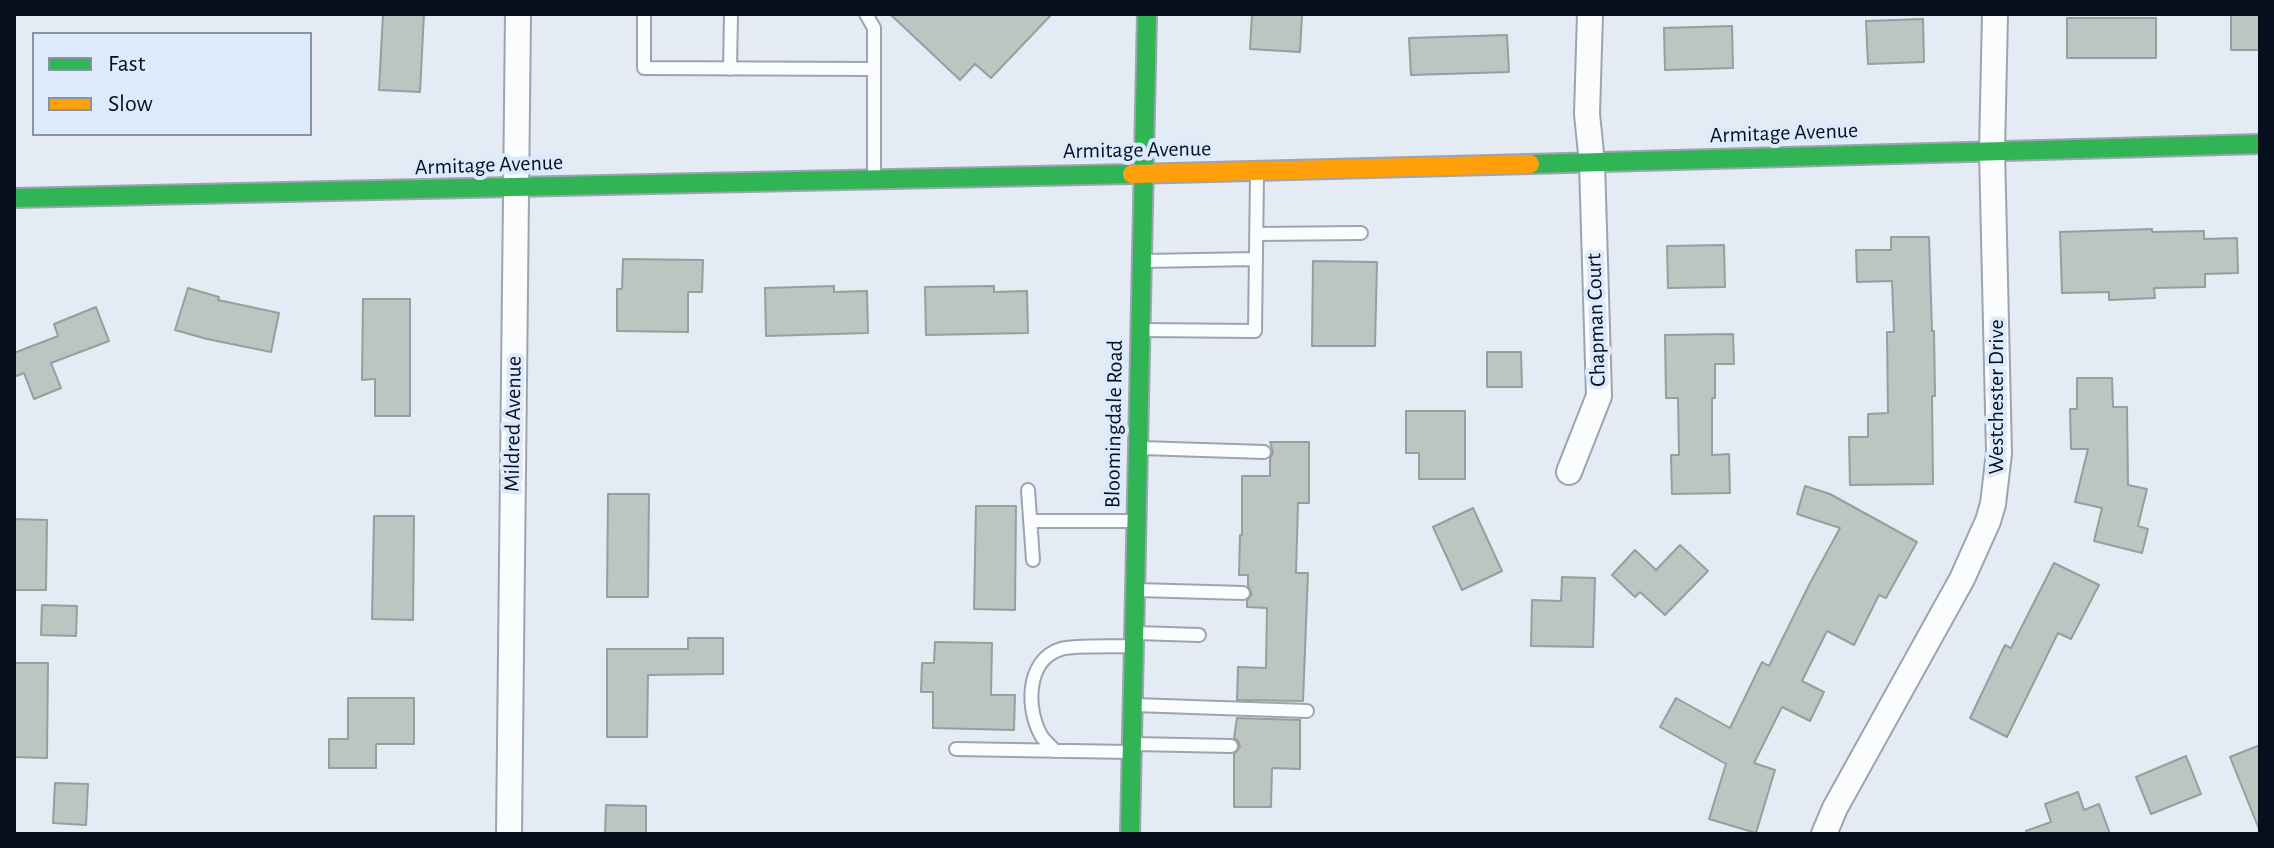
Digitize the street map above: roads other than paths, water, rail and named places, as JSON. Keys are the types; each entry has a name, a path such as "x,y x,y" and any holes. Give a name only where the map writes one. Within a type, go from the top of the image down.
{"street":[{"name":"Mildred Avenue","path":"509,834 518,14"},
{"name":"Bloomingdale Road","path":"1130,834 1147,14"},
{"name":"Chapman Court","path":"1569,472 1599,396 1592,163 1587,114 1590,14"},
{"name":"Westchester Drive","path":"1824,834 1835,808 1962,579 1993,504 1999,453 1992,151 1995,14"},
{"name":"Armitage Avenue","path":"14,198 874,178 1144,175 2260,144"}],"lane":[{"path":"644,14 644,68 874,69"},
{"path":"730,69 731,14"},
{"path":"866,14 874,28 874,178"},
{"path":"1140,330 1255,331 1257,172"},
{"path":"1256,234 1361,233"},
{"path":"1142,261 1256,259"},
{"path":"1138,448 1264,452"},
{"path":"1028,490 1033,560"},
{"path":"1030,521 1136,521"},
{"path":"1135,590 1243,593"},
{"path":"1055,751 1042,736 1032,705 1032,684 1037,669 1048,656 1061,648 1199,635"},
{"path":"1133,705 1307,711"},
{"path":"956,749 1055,751 1231,746"}]}
